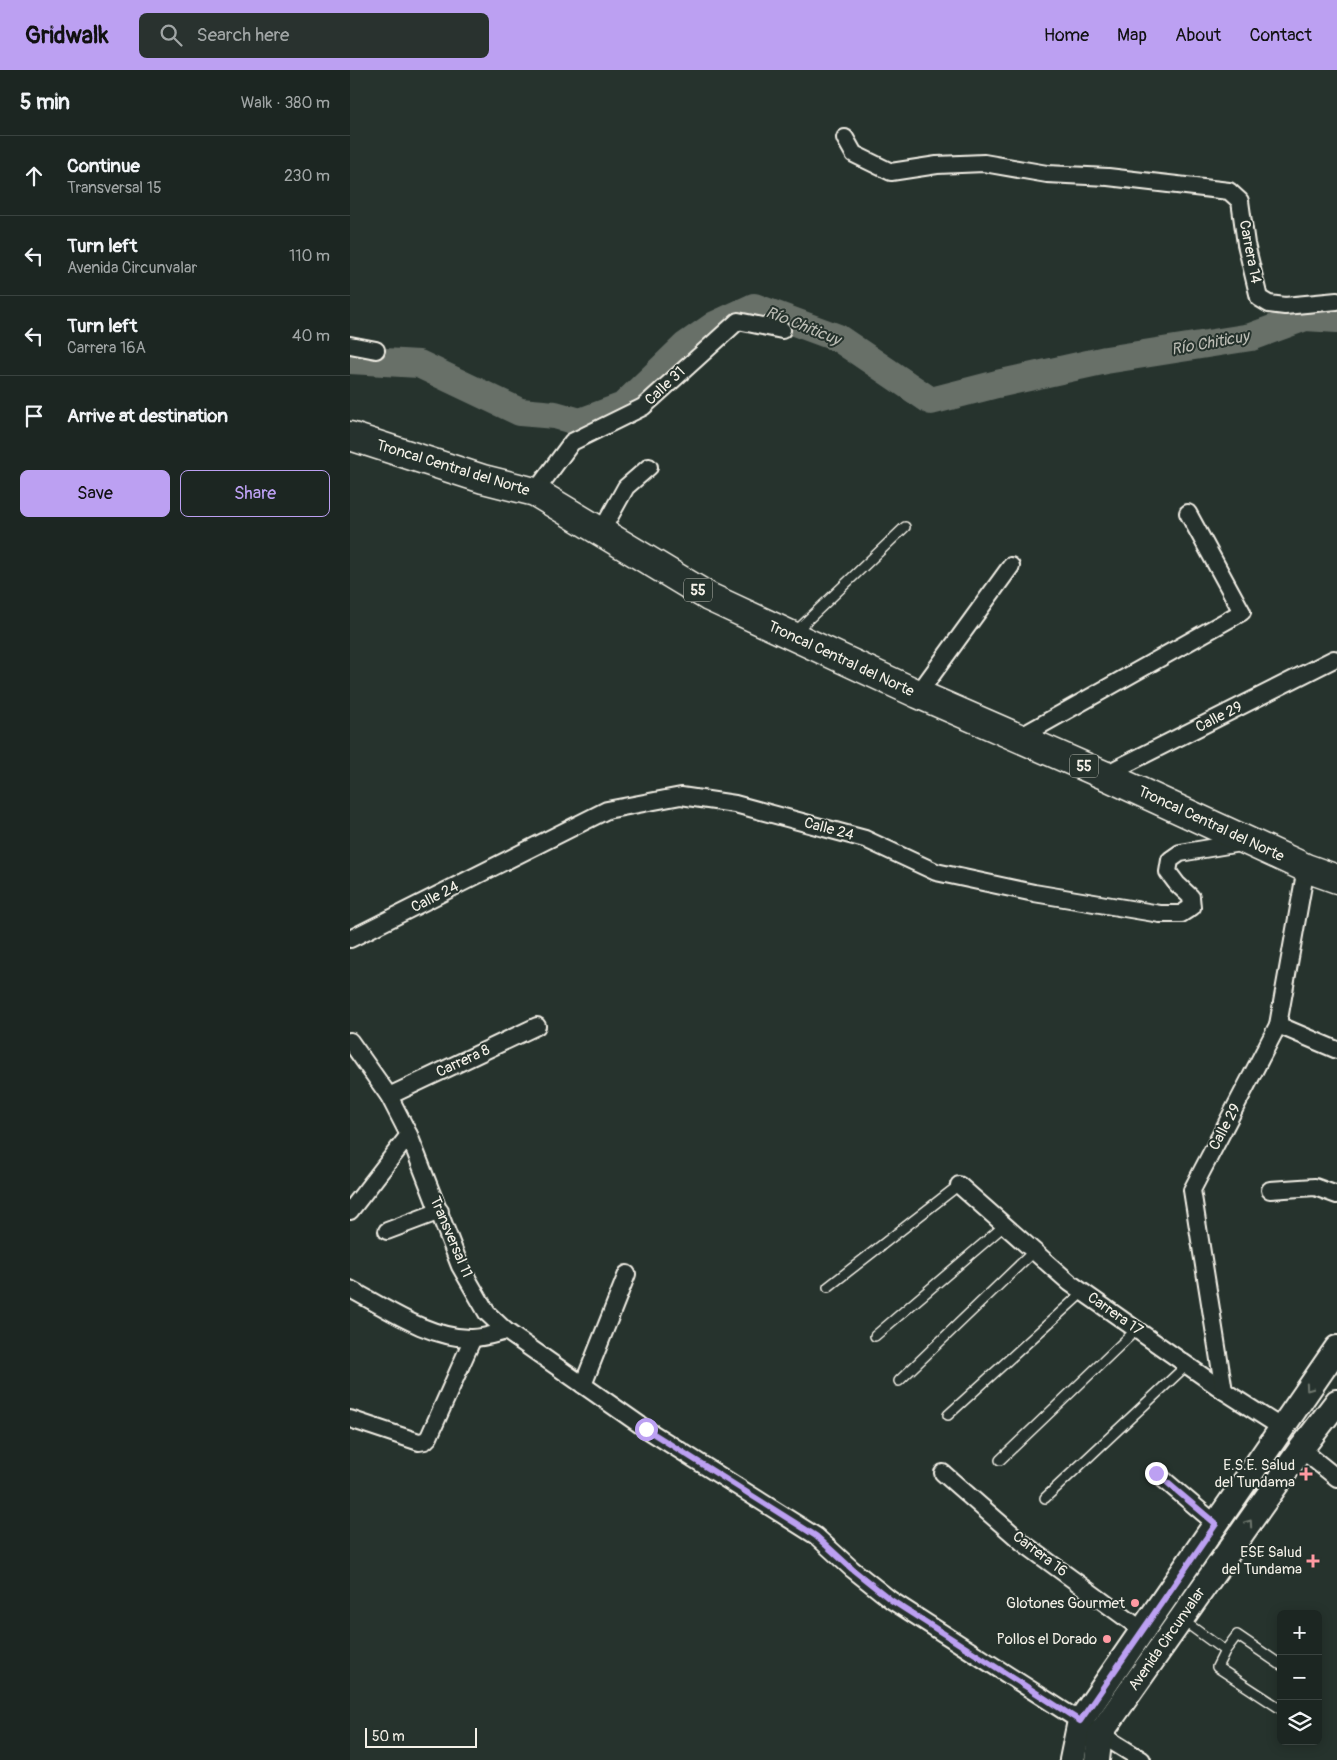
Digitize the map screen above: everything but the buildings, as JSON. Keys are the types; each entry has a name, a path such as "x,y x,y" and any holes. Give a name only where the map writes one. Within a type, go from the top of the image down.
{"highway":[{"name":"Troncal Central del Norte","path":"350,436 483,479 535,492 709,597 918,694 1104,775 1306,868 1337,879"}],"main road":[{"name":"Avenida Circunvalar","path":"1072,1760 1080,1721 1337,1348"},
{"name":"Avenida Circunvalar","path":"1097,1760 1100,1734 1301,1449 1337,1402"}],"street":[{"name":"Carrera 14","path":"845,138 854,154 891,172 936,165 984,163 1047,174 1108,177 1229,191 1240,201 1246,244 1259,298 1270,304 1285,306 1337,301"},
{"name":"Calle 31","path":"535,492 572,442 643,407 738,321 782,330"},
{"path":"350,345 376,350"},
{"path":"601,532 626,487 648,467"},
{"path":"1018,738 1242,612 1188,513"},
{"path":"918,694 1011,566"},
{"name":"Calle 29","path":"1104,775 1334,659"},
{"name":"Calle 24","path":"350,939 607,810 681,796 735,804 865,839 936,872 1034,893 1160,914 1181,914 1192,907 1191,896 1177,884 1168,872 1170,860 1180,853 1248,842"},
{"name":"Calle 29","path":"1224,1391 1192,1190 1278,1025 1306,868"},
{"path":"1278,1025 1337,1050"},
{"name":"Carrera 8","path":"389,1096 536,1026"},
{"name":"Transversal 11","path":"350,1041 389,1096 409,1135 460,1266 488,1313 506,1332 646,1429 816,1536 852,1569 891,1600 1142,1760"},
{"path":"350,1211 409,1135"},
{"name":"Carrera 17","path":"959,1185 1070,1283 1224,1391 1282,1428"},
{"path":"1270,1190 1315,1187 1337,1195"},
{"path":"387,1231 440,1211"},
{"path":"583,1385 627,1274"},
{"path":"350,1289 432,1332 453,1337 473,1338 506,1332"},
{"path":"350,1419 419,1442 425,1441 429,1437 473,1338"},
{"path":"1301,1449 1337,1478"},
{"name":"Carrera 16","path":"943,1472 1023,1543 1142,1630"},
{"path":"1156,1473 1216,1524"}],"lane":[{"path":"791,636 905,528"},
{"path":"828,1286 959,1185"},
{"path":"875,1336 1005,1225"},
{"path":"898,1381 1034,1251"},
{"path":"948,1415 1083,1292"},
{"path":"1000,1460 1137,1329"},
{"path":"1045,1498 1188,1364"},
{"path":"1181,1619 1225,1651"},
{"path":"1277,1662 1237,1635 1225,1651 1217,1667 1277,1706"}],"waterway":[{"name":"Río Chiticuy","path":"350,360 419,364 520,412 555,415 580,422 623,406 685,346 715,325 754,307 838,338 931,401 1106,360 1251,337 1305,317 1337,319"}],"place":[{"name":"E.S.E. Salud del Tundama","path":"1306,1474"},
{"name":"ESE Salud del Tundama","path":"1313,1561"},
{"name":"Glotones Gourmet","path":"1135,1603"},
{"name":"Pollos el Dorado","path":"1107,1639"}],"route":[{"path":"646,1429 816,1536 852,1569 891,1600 1080,1721 1216,1524 1156,1473"}]}
